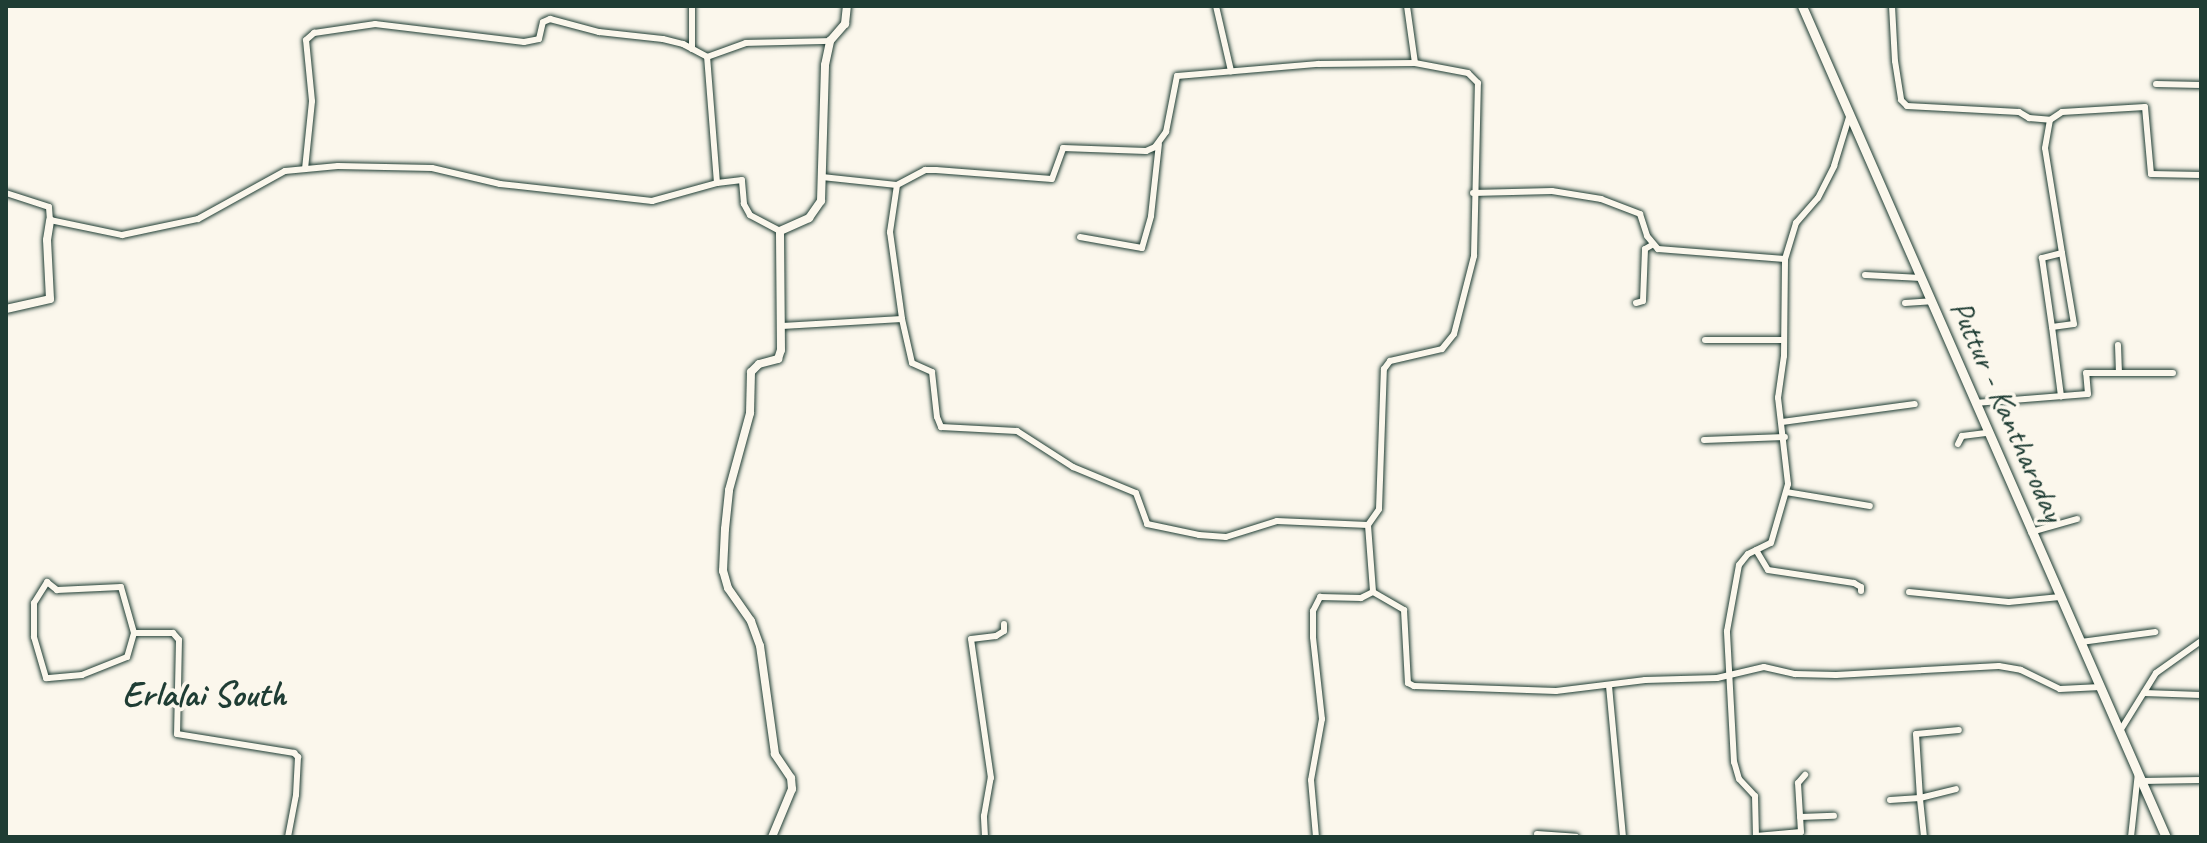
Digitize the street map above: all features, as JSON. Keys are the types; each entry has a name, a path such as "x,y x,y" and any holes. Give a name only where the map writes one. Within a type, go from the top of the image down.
{"main road":[{"name":"Puttur - Kantharoday","path":"1802,6 2166,837"}],"street":[{"path":"692,6 692,49"},
{"path":"780,231 816,211 822,177 825,65 830,41 845,24 847,6"},
{"path":"1216,6 1231,71"},
{"path":"1407,6 1415,63"},
{"path":"1892,6 1895,61 1901,100 1907,106 2019,112 2029,118 2050,120 2070,111 2145,107 2151,174 2201,175"},
{"path":"305,169 312,101 306,40 314,33 375,24 524,42 539,39 543,22 550,19 599,32 663,39 707,57 746,43 830,41"},
{"path":"707,57 717,183"},
{"path":"1080,237 1142,248 1151,216 1159,144 1166,132 1177,76 1318,64 1415,63 1468,73 1478,83 1481,99 1473,193 1474,256 1454,334 1442,349 1390,361 1384,369 1379,509 1368,525 1373,592"},
{"path":"2156,84 2201,85"},
{"path":"1805,775 1798,783 1801,832 1796,835 1756,836 1755,796 1739,779 1734,762 1727,631 1739,565 1756,550 1771,543 1786,492 1785,437 1778,398 1784,340 1785,259 1796,223 1818,198 1834,166 1850,114"},
{"path":"2050,120 2045,148 2074,324 2052,327"},
{"path":"822,177 897,185 925,170 1052,179 1063,148 1146,151 1159,144"},
{"path":"50,220 122,235 155,231 198,219 285,171 338,166 432,168 500,184 652,201 717,183 742,180 744,204 750,215 780,231"},
{"path":"897,185 890,232 902,319 912,363 932,372 941,427 1017,431 1073,467 1136,493 1147,524 1199,535 1226,537 1277,521 1368,525"},
{"path":"1473,193 1552,191 1601,199 1640,214 1652,245 1658,249 1785,259"},
{"path":"6,193 49,207 50,220 47,240 50,299 6,309"},
{"path":"772,837 792,789 791,778 775,754 760,646 751,621 728,588 723,571 729,490 750,413 751,372 759,364 778,359 782,326 780,231"},
{"path":"1636,303 1643,301 1645,249 1652,245"},
{"path":"2061,396 2042,258 2062,253"},
{"path":"1865,275 1921,278"},
{"path":"1905,303 1931,301"},
{"path":"782,326 902,319"},
{"path":"1705,340 1784,340"},
{"path":"2118,345 2119,373"},
{"path":"1975,403 2088,394 2086,373 2173,373"},
{"path":"1782,422 1915,404"},
{"path":"1958,444 1962,436 1988,433"},
{"path":"1704,440 1785,437"},
{"path":"1786,492 1870,506"},
{"path":"2031,532 2077,519"},
{"path":"1756,550 1768,570 1854,583 1861,587 1861,591"},
{"path":"47,582 57,590 121,587 134,633 127,657 82,675 46,678 34,637 34,603 47,582"},
{"path":"1373,592 1404,610 1408,683 1414,686 1556,691 1645,680 1730,676 1764,667 1795,674 1836,675 1999,666 2021,670 2060,689 2101,687"},
{"path":"1316,837 1311,780 1322,719 1313,611 1320,597 1361,598 1373,592"},
{"path":"1909,592 2009,602 2060,597"},
{"path":"985,837 984,816 991,778 971,639 996,636 1004,631 1004,624"},
{"path":"2081,642 2155,632"},
{"path":"134,633 173,633 179,640 177,734 294,753 298,757 296,795 288,837"},
{"path":"2120,731 2156,673 2201,641"},
{"path":"1609,686 1623,837"},
{"path":"2144,693 2201,695"},
{"path":"1924,837 1916,734 1959,730"},
{"path":"2131,837 2140,776 2201,780"},
{"path":"1890,800 1920,798 1956,789"},
{"path":"1800,817 1834,816"},
{"path":"1537,834 1576,837"}],"district":[{"name":"Erlalai South","path":"204,695"}]}
